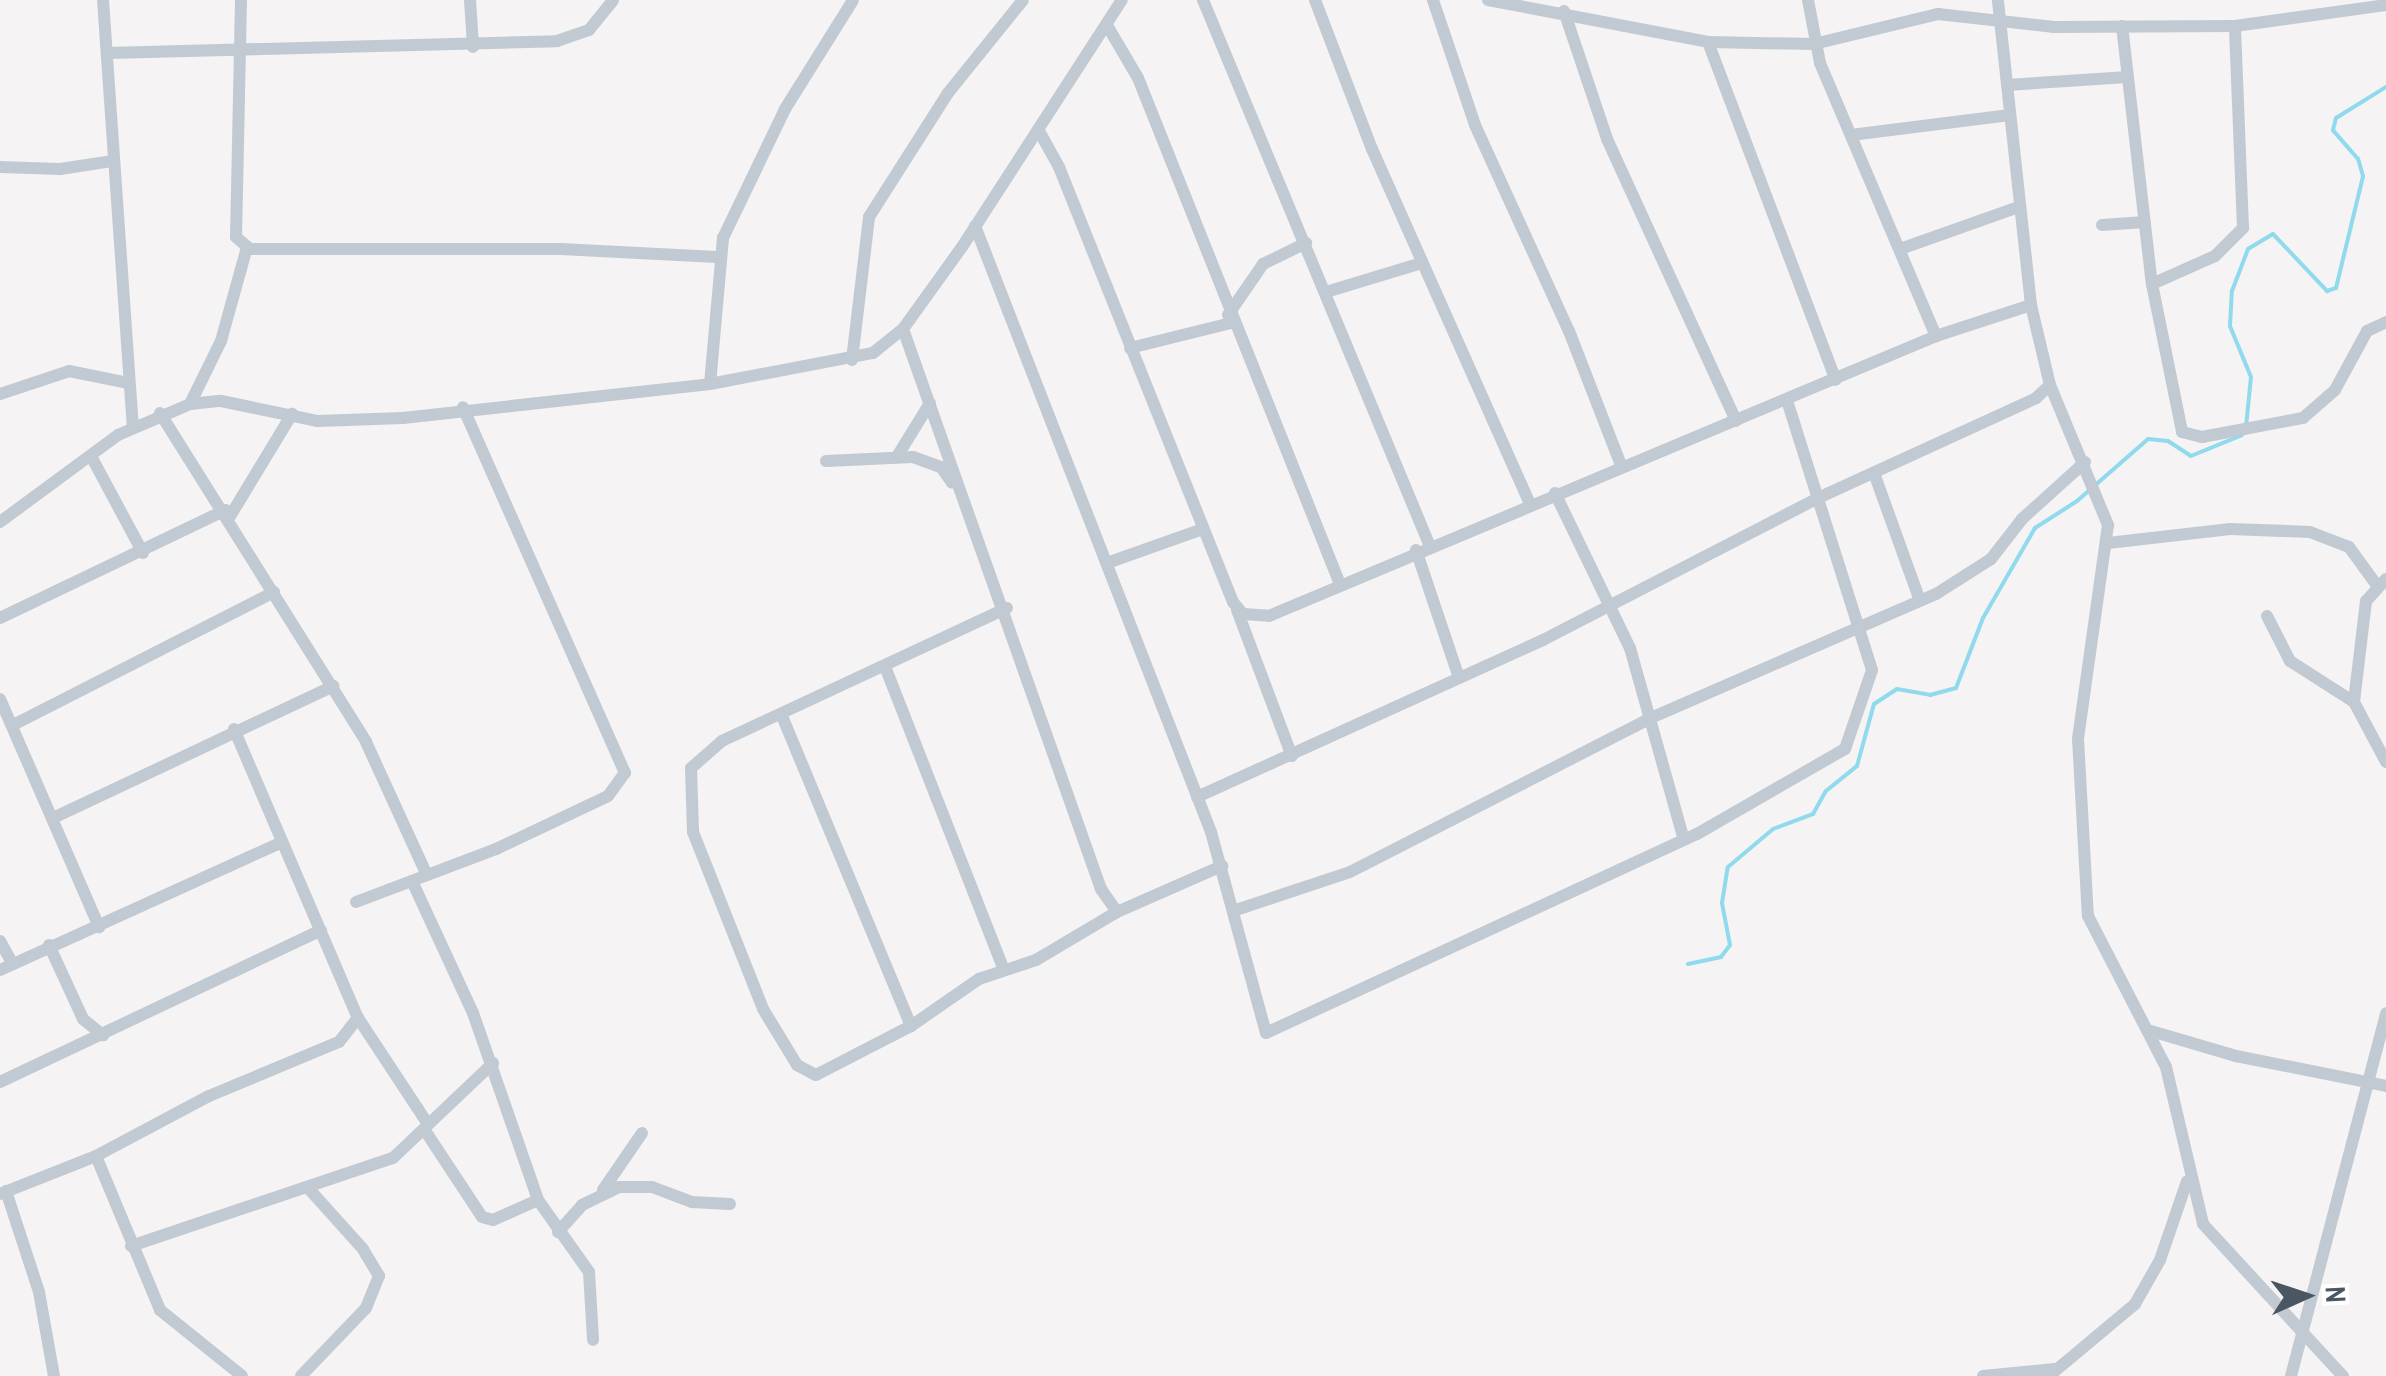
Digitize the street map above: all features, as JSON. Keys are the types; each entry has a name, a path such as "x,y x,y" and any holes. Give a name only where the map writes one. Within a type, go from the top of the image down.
{"street":[{"path":"104,0 133,426"},
{"path":"241,0 236,237 246,247 336,252 597,250 718,257"},
{"path":"470,0 473,47"},
{"path":"108,52 473,47 575,37 613,0"},
{"path":"852,360 869,217 948,93 1024,0"},
{"path":"0,522 133,426 190,404 221,402 354,422 463,407 710,384 852,360 889,343 1039,131 1122,0"},
{"path":"1203,0 1326,292 1422,547 1458,674"},
{"path":"1315,0 1422,263 1530,504"},
{"path":"1432,0 1476,125 1569,331 1621,465"},
{"path":"1488,0 1564,11 1708,42 1814,44 1938,14 2000,24 2235,26 2386,5"},
{"path":"1808,0 1814,44 1936,336"},
{"path":"1998,0 2016,208 2030,305 2050,386 2106,509 2108,542 2078,739 2085,901 2094,932 2152,1031 2173,1091 2188,1178 2213,1238 2343,1376"},
{"path":"710,384 718,257 785,108 849,1"},
{"path":"1564,11 1607,139 1736,421"},
{"path":"1108,26 1138,78 1230,319 1340,584"},
{"path":"2122,26 2152,284 2178,422 2190,438 2303,418 2335,390 2367,331 2386,322"},
{"path":"2152,284 2215,256 2243,228 2235,26"},
{"path":"1708,42 1836,380"},
{"path":"2007,86 2128,77"},
{"path":"1851,135 2010,115"},
{"path":"1039,131 1130,348 1200,530 1237,610 1292,756"},
{"path":"0,167 60,169 112,161"},
{"path":"1902,248 2016,208"},
{"path":"2102,226 2144,222"},
{"path":"974,226 1222,866 1264,1030 1271,1033 1684,840 1845,750 1872,676 1787,400"},
{"path":"1130,348 1230,319 1262,264 1306,244"},
{"path":"190,404 220,341 246,247"},
{"path":"1326,292 1422,263"},
{"path":"1237,610 1269,616 1422,547 1936,336 2030,305"},
{"path":"903,328 1007,608 1101,889 1118,912"},
{"path":"0,394 69,371 128,383"},
{"path":"1196,797 1292,756 1458,674 1611,605 1818,498 2022,405 2050,386"},
{"path":"898,456 930,403"},
{"path":"356,902 608,796 625,773 463,407"},
{"path":"160,413 333,686 427,874"},
{"path":"0,618 227,514 292,414"},
{"path":"92,456 143,553"},
{"path":"826,460 898,456 941,467 968,506"},
{"path":"1234,911 1364,865 1653,717 1920,601 1991,559 2022,519 2085,462"},
{"path":"1874,472 1920,601"},
{"path":"1555,493 1611,605 1653,717 1684,840"},
{"path":"2108,542 2230,529 2310,532 2344,543 2381,582 2365,607 2354,702"},
{"path":"1107,563 1200,530"},
{"path":"12,725 274,592"},
{"path":"1007,608 709,748 688,781 693,832 756,993 785,1049 810,1076 911,1026 1002,968 1048,954 1118,912 1222,866"},
{"path":"2267,616 2290,661 2354,702 2386,762"},
{"path":"886,668 1002,968"},
{"path":"53,818 234,729 333,686"},
{"path":"0,700 99,927"},
{"path":"782,716 911,1026"},
{"path":"234,729 358,1018 482,1217 494,1220 538,1200"},
{"path":"0,942 6,967 280,843"},
{"path":"412,881 492,1064 538,1200 589,1272 593,1340"},
{"path":"0,1082 321,930"},
{"path":"49,945 84,1019 103,1035"},
{"path":"2291,1376 2386,1013"},
{"path":"54,1376 39,1292 3,1193 96,1156 209,1096 338,1042 358,1018"},
{"path":"2152,1031 2236,1056 2386,1086"},
{"path":"130,1246 393,1158 492,1064"},
{"path":"558,1232 601,1192 642,1133"},
{"path":"96,1156 130,1246 160,1310 242,1376"},
{"path":"1983,1376 2052,1372 2124,1318 2142,1294 2188,1178"},
{"path":"601,1192 652,1186 692,1202 730,1204"},
{"path":"301,1376 366,1308 379,1276 363,1248 308,1188"}],"waterway":[{"path":"2246,427 2251,377 2230,326 2232,291 2248,249 2273,234 2327,291 2336,288 2363,176 2358,159 2333,130 2336,118 2386,87"},
{"path":"1688,964 1721,957 1730,945 1722,903 1728,867 1773,829 1813,814 1826,791 1857,766 1874,704 1897,689 1930,695 1956,688 1983,618 2035,528 2077,501 2148,439 2168,441 2191,456 2242,435"}]}
